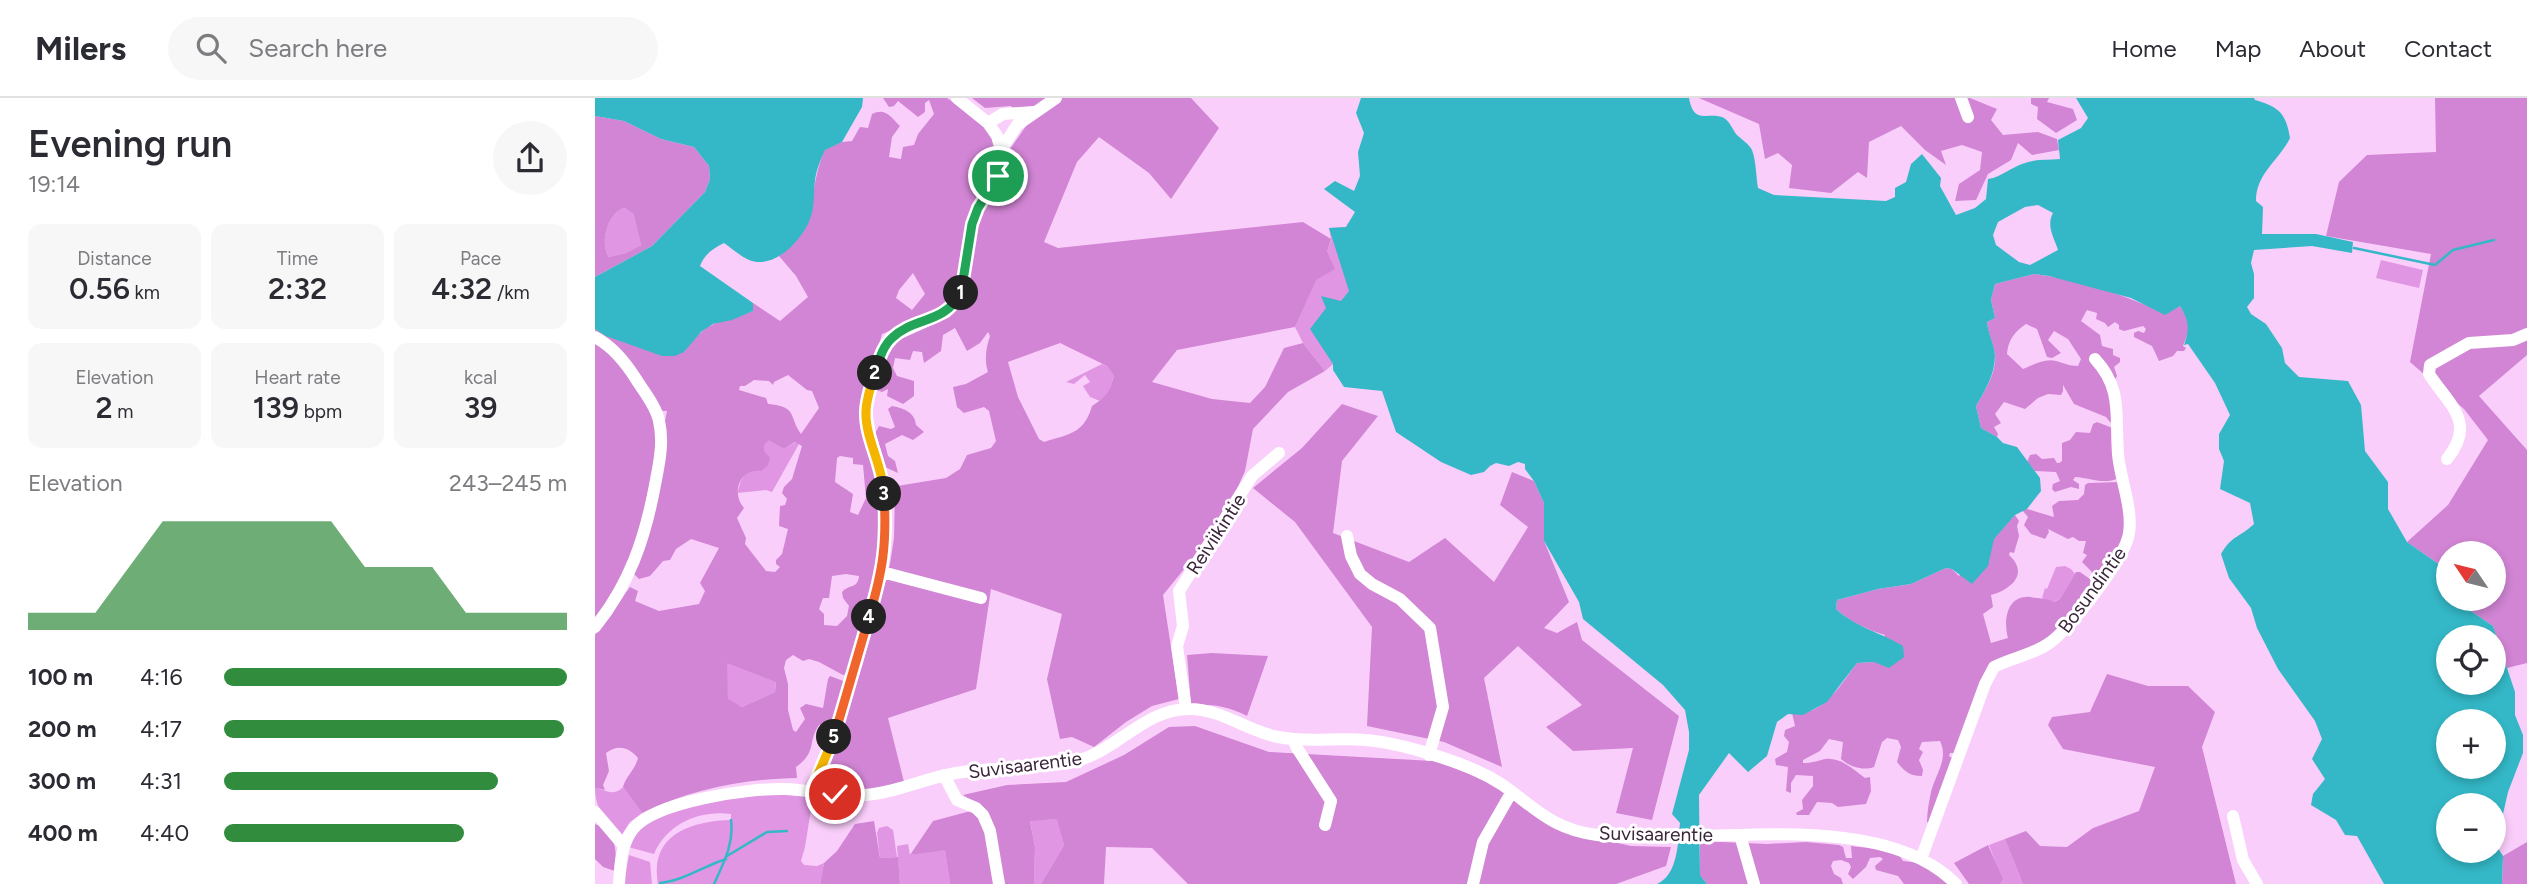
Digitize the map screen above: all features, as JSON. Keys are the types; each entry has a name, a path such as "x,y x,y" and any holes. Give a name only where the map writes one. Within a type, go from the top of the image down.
{"street":[{"path":"816,791 817,777 834,737 882,572 886,527 884,483 867,424 866,411 873,379 880,356 893,336 946,312 954,304 961,291 972,224 978,208 998,176 1001,164 997,136 988,122 957,98"},
{"path":"1001,150 1017,125 1056,98"},
{"path":"1961,98 1968,117"},
{"path":"988,122 1003,114 1034,112"},
{"path":"2447,458 2460,439 2459,418 2455,408 2430,374 2430,365 2469,342 2513,340 2527,334"},
{"path":"595,337 629,369 652,404 659,419 661,456 647,523 632,570 611,607 595,627"},
{"name":"Bosundintie","path":"1921,859 1985,684 1994,667 2047,645 2063,632 2104,580 2127,542 2129,525 2118,452 2117,405 2113,385 2095,359"},
{"name":"Reiviikintie","path":"1186,709 1177,646 1183,626 1179,591 1252,476 1279,453"},
{"path":"1347,536 1351,555 1360,574 1399,599 1430,628 1443,707 1429,755"},
{"path":"882,572 981,598"},
{"name":"Suvisaarentie","path":"624,846 640,821 683,804 747,791 773,789 852,795 877,794 944,775 1077,761 1107,749 1150,719 1173,710 1186,709 1214,713 1266,734 1293,740 1363,739 1429,755 1479,771 1545,818 1574,830 1610,835 1798,836 1863,841 1890,846 1921,859 1939,869 1956,884"},
{"path":"1293,740 1331,801 1325,825"},
{"path":"944,775 957,800 976,808 983,815 990,831 999,884"},
{"path":"1473,884 1483,842 1511,793"},
{"path":"595,812 624,846 619,884"},
{"path":"2232,816 2243,860 2257,884"},
{"name":"Suvisaarentie","path":"1740,835 1754,884"}],"shaded area":[{"path":"595,98 863,98 862,107 842,142 825,150 816,177 812,214 806,228 793,245 776,258 757,262 744,257 724,243 709,252 702,262 700,266 753,303 753,311 713,324 701,332 684,352 675,356 662,356 606,336 595,329 595,277 652,246 705,192 710,179 709,166 694,147 661,139 624,121 595,116"},
{"path":"883,98 947,98 985,124 996,143 996,171 974,206 958,291 944,308 882,334 864,398 877,460 883,550 848,674 843,675 819,662 809,659 803,661 793,655 786,660 784,668 788,684 788,710 793,730 796,732 805,719 800,708 806,704 823,708 830,676 846,682 835,719 828,728 819,725 815,731 810,751 796,767 797,778 718,787 642,813 623,787 638,758 631,751 615,748 606,753 609,771 603,785 605,790 595,788 595,635 630,587 638,591 635,601 659,611 699,604 705,591 700,583 719,548 691,539 676,549 670,560 663,561 650,576 639,579 634,574 667,411 649,410 656,422 658,448 632,561 595,622 595,329 627,342 684,352 701,332 709,327 753,311 753,303 780,321 808,297 796,276 779,256 801,232 825,149 852,141 860,127 868,128 872,114 881,112 900,126 892,137 889,157 901,159 903,147 914,145 918,134 934,114 929,100 925,103 925,112 918,117 898,101 889,107","holes":["913,273 925,294 912,310 896,298","788,375 812,391 819,408 801,434 791,413 784,407 768,404 766,398 739,390 740,386 754,380 769,381 773,385","769,440 784,449 795,442 802,446 792,479 782,493 787,499 785,505 780,506 779,526 788,529 782,554 776,560 780,567 775,572 766,571 745,544 746,538 737,518 744,508 738,496 739,483 747,474 761,471 768,465 770,458 764,451","840,456 853,458 853,464 863,465 866,498 858,515 850,512 853,494 835,482 837,458","832,576 859,576 855,585 842,592 849,606 847,616 837,626 824,625 824,614 819,609 823,598 829,598","727,663 776,682 775,692 742,707 728,699"]},
{"path":"972,98 1191,98 1219,128 1171,199 1149,173 1099,137 1077,162 1044,242 1058,248 1303,222 1331,239 1327,252 1335,269 1316,280 1295,327 1177,350 1152,382 1212,399 1250,403 1265,387 1284,348 1303,343 1325,371 1288,392 1253,429 1245,471 1233,498 1202,547 1163,595 1179,699 1152,706 1094,747 1072,737 1060,739 1047,679 1062,614 991,589 976,689 888,718 904,782 874,789 841,789 825,781 862,666 890,564 894,538 895,489 897,486 946,478 960,469 967,455 991,448 996,441 989,411 984,407 964,413 957,407 953,387 966,384 988,372 988,332 980,343 967,351 955,328 943,335 941,351 924,363 922,352 913,351 910,360 895,358 893,368 897,376 914,381 914,396 903,404 887,396 888,389 882,392 874,389 889,348 898,338 952,313 982,212 1000,181 1008,152 1026,126 1011,106 985,108","holes":["1060,343 1107,366 1114,376 1111,386 1107,394 1092,406 1080,428 1044,442 1039,439 1018,397 1008,362"]},
{"path":"1361,98 1689,98 1694,112 1702,116 1724,118 1751,148 1758,188 1774,195 1886,201 1895,197 1895,188 1906,182 1911,164 1922,154 1941,178 1940,186 1956,215 1975,208 1986,199 1988,179 2029,162 2060,159 2058,140 2081,128 2088,118 2076,98 2254,98 2270,105 2280,112 2290,138 2264,175 2257,191 2256,201 2263,207 2262,234 2316,234 2353,242 2352,253 2312,246 2254,250 2251,263 2254,298 2247,307 2251,314 2266,324 2282,348 2285,363 2299,377 2348,381 2361,405 2365,451 2388,482 2388,509 2407,542 2436,562 2436,611 2471,611 2492,625 2436,625 2436,695 2506,695 2506,665 2515,692 2515,715 2523,735 2523,753 2506,801 2506,793 2436,793 2436,863 2503,863 2502,884 2384,884 2357,836 2345,835 2336,820 2311,805 2313,794 2325,779 2312,759 2322,739 2315,721 2278,669 2257,628 2251,608 2229,578 2221,554 2232,540 2254,524 2250,503 2220,489 2224,461 2219,449 2219,434 2230,415 2215,383 2188,344 2184,345 2188,325 2183,311 2180,306 2165,315 2131,298 2034,274 1995,284 1991,300 1995,318 1987,322 1995,352 1995,363 1989,382 1976,406 1981,428 2003,443 2017,447 2040,478 2041,491 2027,509 2015,515 1994,539 1988,566 1972,584 1952,569 1946,568 1911,584 1837,600 1836,609 1844,615 1903,646 1904,657 1889,668 1874,662 1857,663 1827,702 1803,715 1788,714 1777,722 1767,756 1748,772 1729,753 1699,795 1700,875 1707,884 1657,884 1664,880 1673,866 1677,848 1680,823 1672,814 1689,750 1685,710 1663,685 1583,619 1579,602 1544,541 1544,503 1525,469 1525,464 1518,462 1509,466 1496,463 1484,472 1471,475 1441,462 1396,432 1382,391 1344,387 1333,370 1333,364 1310,329 1326,308 1321,296 1341,301 1349,291 1329,228 1346,227 1355,212 1324,189 1335,181 1354,191 1360,176 1358,152 1364,133 1356,113","holes":["2038,205 2053,213 2050,227 2058,250 2030,265 2019,262 1996,245 1993,235 1998,222 2025,207"]},
{"path":"1699,98 1970,98 1997,109 1991,120 2003,135 2038,132 2057,139 2059,150 2032,155 2018,143 2011,160 1988,174 1976,200 1955,201 1959,184 1980,170 1982,152 1962,145 1941,151 1946,165 1925,150 1901,126 1869,142 1867,178 1858,172 1831,193 1789,188 1792,165 1778,153 1765,159 1759,124"},
{"path":"2031,98 2049,98 2047,102 2073,109 2077,120 2056,133 2037,119 2038,107 2031,104"},
{"path":"2435,98 2527,98 2527,355 2479,396 2527,450 2527,663 2507,668 2506,625 2492,625 2471,611 2506,611 2506,541 2436,541 2436,562 2407,542 2448,505 2488,440 2464,409 2410,362 2431,254 2326,236 2339,182 2367,155 2436,152"},
{"path":"595,116 624,121 661,139 694,147 709,166 710,179 705,192 652,246 595,277","holes":["625,208 634,214 641,245 626,253 609,257 605,237 610,221 619,210"]},
{"path":"625,208 635,214 641,245 626,253 609,257 605,244 607,229 614,215"},
{"path":"1348,223 1358,230 1347,352 1325,371 1303,343 1295,327 1327,252 1331,240 1329,228 1346,227"},
{"path":"2381,260 2423,270 2419,288 2376,278"},
{"path":"2034,274 2101,289 2165,314 2180,306 2189,325 2183,346 2186,348 2159,361 2152,346 2134,337 2134,333 2138,331 2144,333 2146,329 2143,326 2124,331 2119,329 2115,322 2108,327 2096,319 2097,313 2087,310 2081,321 2100,335 2102,346 2113,349 2113,355 2120,358 2120,362 2114,367 2117,376 2114,381 2115,424 2106,417 2074,404 2063,385 2061,395 2048,394 2038,398 2025,409 2004,402 1995,414 2001,423 1994,427 1997,437 1981,428 1976,406 1994,368 1995,354 1987,322 1995,318 1991,300 1995,284","holes":["2026,324 2037,329 2047,357 2052,358 2061,353 2048,340 2054,331 2068,339 2081,359 2078,366 2048,360 2023,369 2007,354 2009,344 2015,333"]},
{"path":"1102,364 1107,366 1114,376 1108,394 1100,401 1090,397 1083,386 1090,382 1085,375 1074,384 1066,382"},
{"path":"1342,404 1378,416 1342,461 1333,533 1409,562 1445,538 1494,582 1528,527 1500,505 1512,472 1534,481 1544,503 1544,541 1569,602 1544,628 1557,633 1577,622 1582,640 1679,716 1652,820 1616,813 1633,748 1573,751 1546,727 1582,705 1518,646 1484,678 1502,767 1444,742 1367,726 1372,627 1295,522 1253,488 1302,448"},
{"path":"892,406 911,414 916,425 924,432 913,440 902,435 885,444 888,456 895,461 898,473 885,467 874,435 879,426 891,429 895,427 888,409"},
{"path":"2097,422 2115,429 2119,478 2102,481 2075,477 2073,480 2079,484 2079,489 2071,487 2055,492 2052,489 2053,484 2060,481 2056,472 2035,471 2027,462 2030,455 2036,454 2042,459 2054,458 2059,463 2062,461 2062,443 2070,440 2076,432 2090,433 2093,424"},
{"path":"769,439 784,449 796,442 799,444 772,492 766,490 737,493 742,479 762,454"},
{"path":"2120,482 2129,531 2101,576 2095,575 2082,562 2087,555 2083,553 2086,541 2073,537 2068,539 2048,529 2045,539 2031,534 2024,525 2028,517 2022,510 2054,517 2052,506 2059,501 2078,500 2084,494 2085,485 2088,483"},
{"path":"2015,515 2019,521 2019,536 2014,553 2010,552 2009,555 2015,562 2018,575 2011,585 1991,595 1993,607 1983,614 1991,643 2008,638 2008,613 2019,598 2047,599 2054,602 2060,599 2076,572 2090,579 2092,590 2056,637 1994,665 1957,753 1950,753 1952,758 1930,823 1927,822 1930,800 1943,754 1940,741 1922,742 1919,749 1923,752 1919,760 1922,776 1908,773 1897,762 1901,747 1898,740 1887,738 1882,742 1874,767 1865,769 1852,766 1841,759 1843,742 1829,739 1820,751 1803,760 1803,763 1836,760 1865,778 1870,777 1871,791 1866,804 1838,807 1832,803 1817,802 1809,815 1797,815 1796,813 1803,809 1802,800 1813,786 1813,776 1796,775 1791,783 1791,793 1786,791 1788,767 1776,765 1775,759 1787,752 1789,742 1784,736 1785,730 1795,726 1792,713 1813,710 1838,689 1857,663 1874,662 1885,635 1859,625 1842,614 1836,609 1837,600 1911,584 1946,568 1952,569 1959,576"},
{"path":"2065,566 2075,574 2060,599 2053,602 2042,598 2056,567"},
{"path":"1212,653 1268,656 1247,716 1220,706 1191,705 1187,655"},
{"path":"726,662 776,681 775,692 742,707 728,700"},
{"path":"2107,674 2148,686 2188,686 2215,712 2202,747 2236,884 2023,884 2005,839 2026,831 2040,846 2067,847 2093,828 2139,811 2155,767 2063,749 2048,725 2052,717 2090,712"},
{"path":"1195,726 1269,752 1433,761 1487,777 1555,829 1631,846 1671,847 1666,866 1616,884 1188,884 1152,848 1106,847 1104,884 1041,884 1064,845 1057,819 1030,821 1035,847 1034,884 950,884 945,850 910,855 933,821 982,808 963,795 1007,785 1066,782 1124,755 1169,727"},
{"path":"623,787 642,813 630,822 621,836 602,814 595,788 613,792"},
{"path":"774,794 813,797 801,861 804,865 817,866 824,863 820,884 658,884 657,867 666,842 688,828 731,820 731,814 707,814 685,821 667,835 654,854 628,847 645,824 672,811 743,797"},
{"path":"1058,819 1064,845 1041,884 1034,884 1035,847 1030,820"},
{"path":"874,821 880,858 898,857 900,884 820,884 824,863 837,851 855,824"},
{"path":"595,824 612,838 616,856 615,871 603,867 595,859"},
{"path":"887,826 893,830 897,857 880,858 877,833 879,828"},
{"path":"2005,839 2023,884 2000,884 2002,879 1989,845"},
{"path":"1700,841 1839,845 1843,847 1846,858 1852,858 1851,846 1885,850 1899,855 1903,861 1920,863 1950,884 1904,884 1898,876 1876,870 1875,866 1883,859 1880,857 1870,858 1866,867 1853,879 1848,874 1851,867 1849,863 1833,861 1831,866 1834,874 1841,878 1843,884 1707,884 1700,875"},
{"path":"2527,842 2527,884 2502,884 2506,854"},
{"path":"908,844 910,855 945,849 950,884 900,884 897,846"},
{"path":"1988,845 2003,879 2000,884 1969,884 1954,863"},
{"path":"629,855 650,862 652,884 624,884"}],"waterway":[{"path":"2354,248 2435,265 2453,250 2494,240"},
{"path":"714,884 730,845 731,820"},
{"path":"727,856 767,832 787,831"},
{"path":"660,883 726,859"}],"route":[{"path":"835,794 816,791 817,777 834,737 851,681 882,572 885,543 884,483 867,424 866,411 873,379 880,356 893,336 946,312 954,304 961,291 972,224 978,208 998,176"}]}
